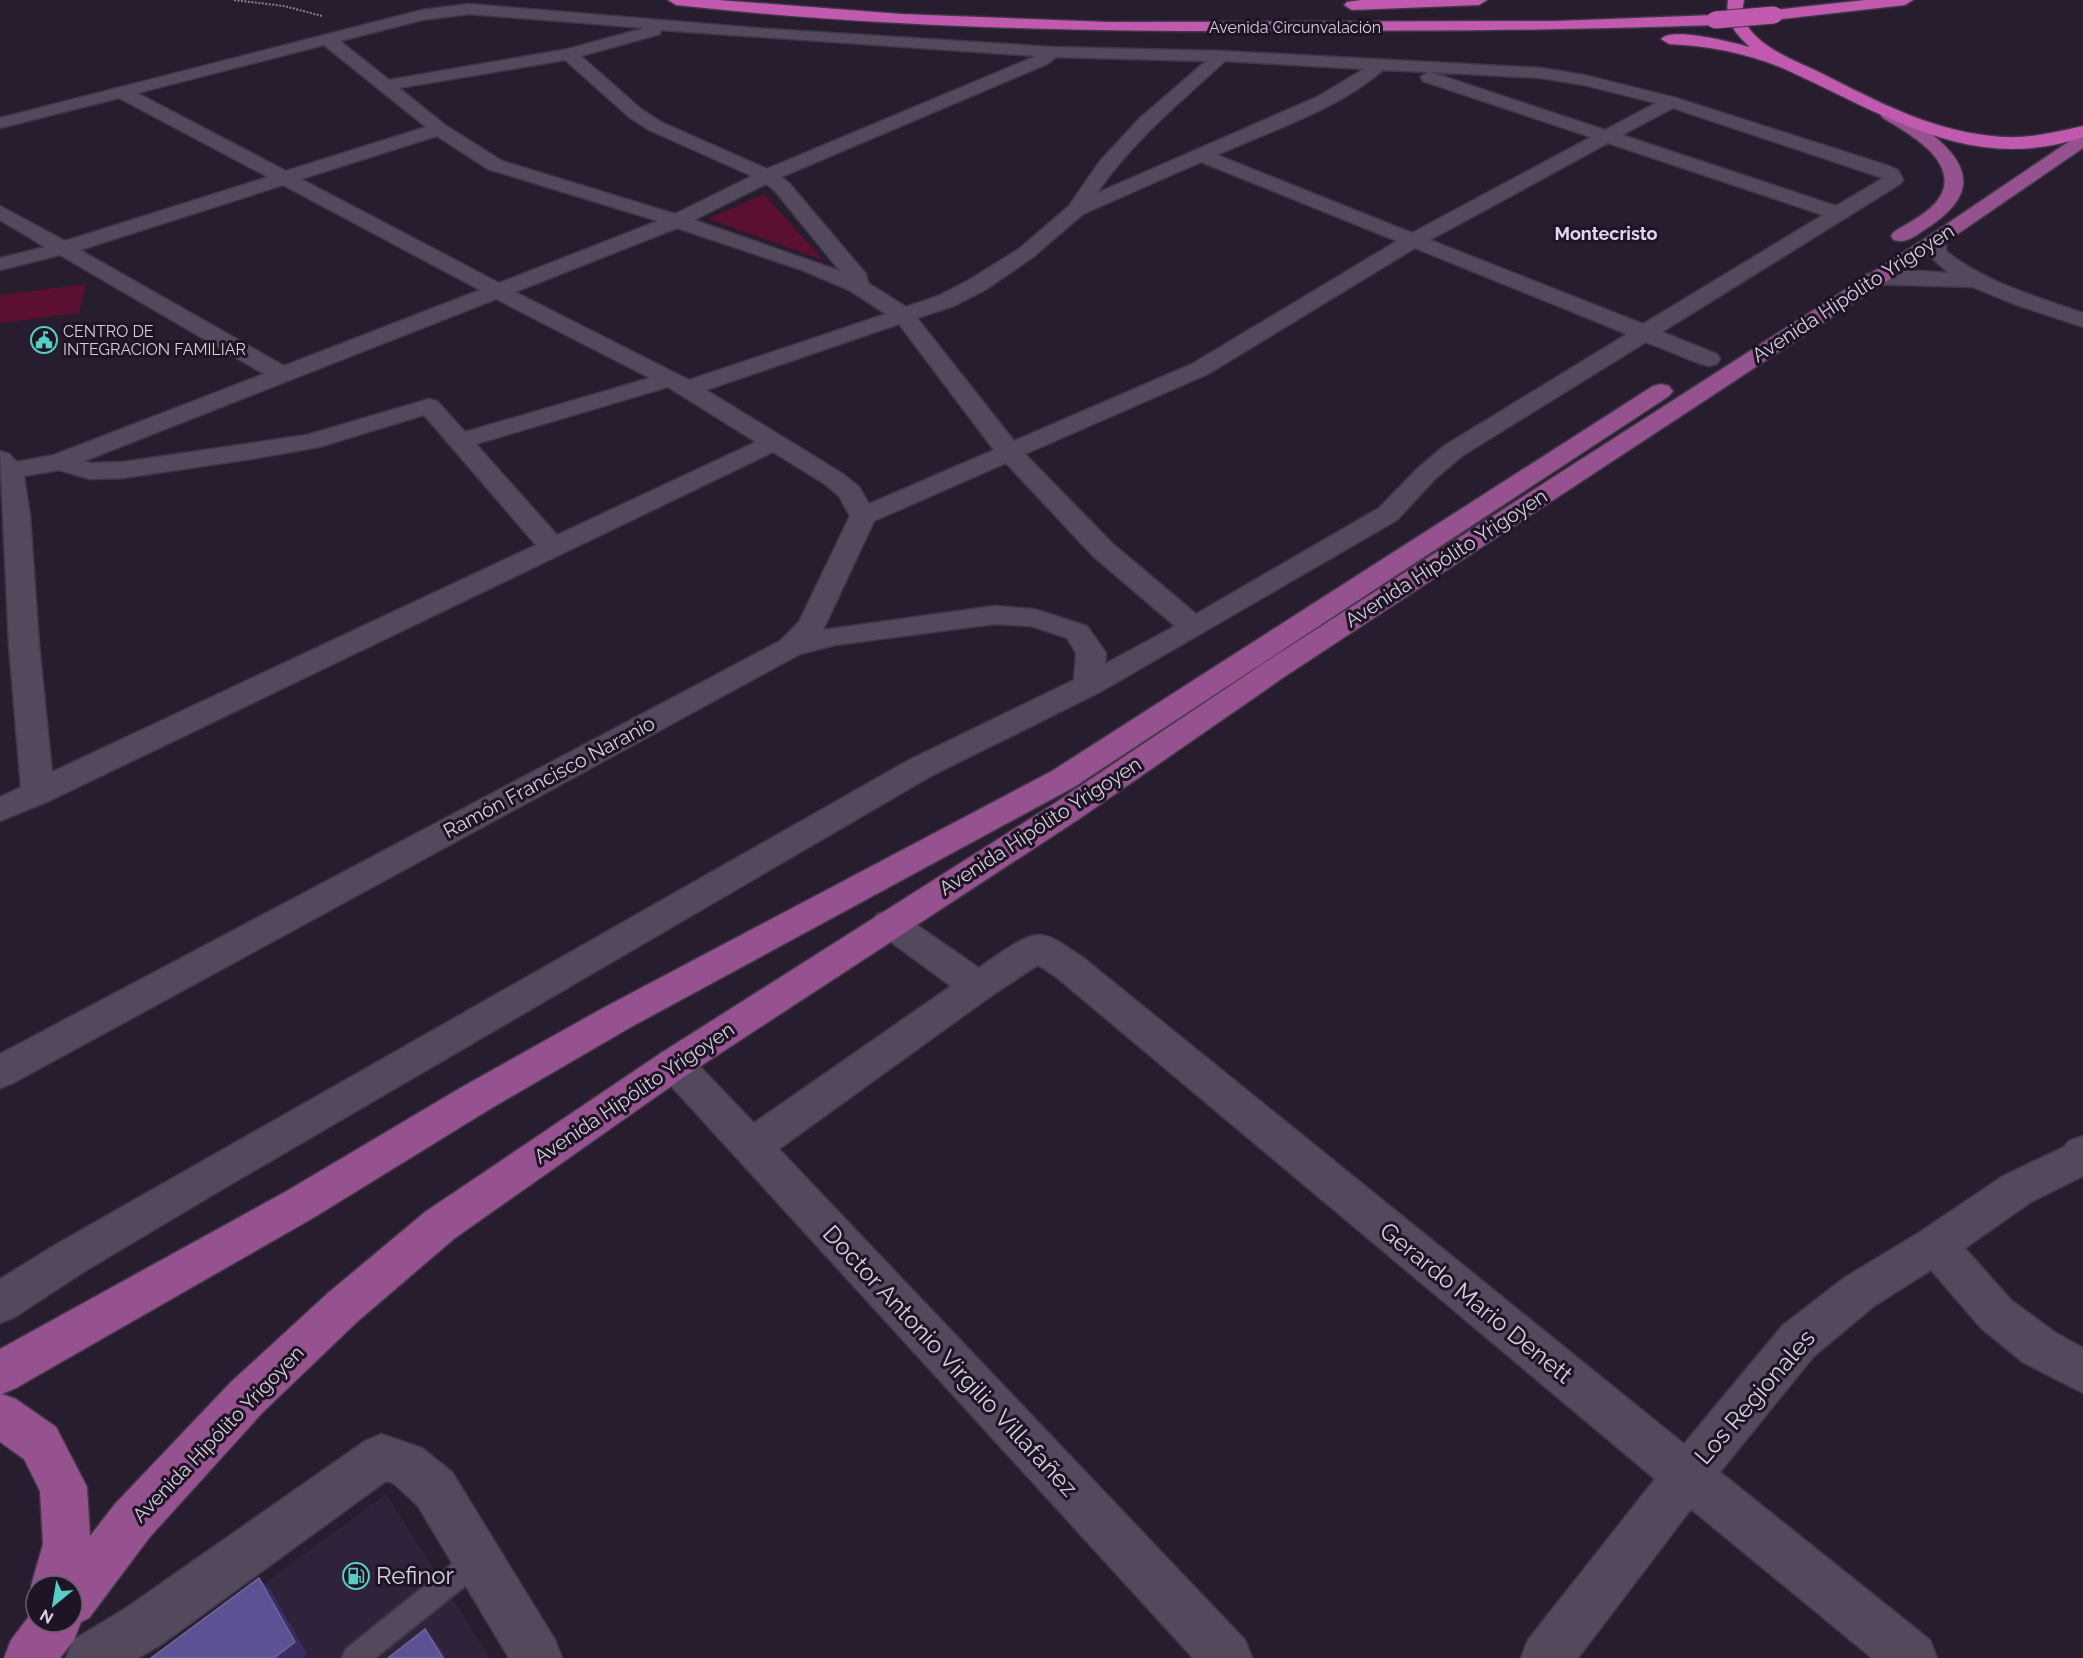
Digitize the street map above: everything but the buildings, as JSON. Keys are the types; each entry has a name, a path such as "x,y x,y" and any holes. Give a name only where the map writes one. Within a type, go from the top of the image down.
{"highway":[{"name":"Avenida Circunvalación","path":"681,0 757,9 901,20 1195,27 1557,26 1905,0"},
{"name":"Avenida Circunvalación","path":"681,0 1031,16 1193,19 1713,15"},
{"path":"1338,6 1479,0"},
{"path":"1736,0 1734,12 1740,28 1748,37 1798,68 1889,114 1941,133 1990,141 2043,143 2083,131"},
{"name":"Avenida Circunvalación","path":"1772,10 1828,0"},
{"path":"806,6 1134,11"},
{"path":"901,20 1122,32 1320,38 1675,39 1741,48 1798,68"}],"main road":[{"name":"Avenida Hipólito Yrigoyen","path":"0,1373 299,1205 476,1098 608,1023 1063,779 1506,489 1937,212 1950,196 1954,183 1953,170 1941,150 1927,138 1889,114"},
{"name":"Avenida Hipólito Yrigoyen","path":"84,1585 132,1521 246,1398 343,1307 440,1226 674,1064 889,923 1067,811 1277,668 1936,240 2083,140"},
{"path":"0,1415 39,1443 63,1486 67,1544 59,1574"},
{"path":"24,1658 37,1634"},
{"path":"29,1658 47,1634"}],"street":[{"path":"0,123 422,15 469,9 1052,52 1221,56 1541,73 1615,86 1670,102 1891,174 1893,180 1453,451 1426,474 1388,514 1089,685 920,768 207,1178 70,1258 0,1303"},
{"path":"384,86 569,54 676,26"},
{"path":"327,39 439,129 495,165 677,221 809,266 857,285 904,316 1009,452 1103,550 1194,627"},
{"path":"38,793 24,645 17,516 4,467 60,462 499,292 677,221 767,176 1041,60 1052,52"},
{"path":"569,54 635,113 655,126 767,176 782,187 858,279 857,285"},
{"path":"460,441 679,384 904,316 946,301 977,285 1026,253 1076,210 1107,165 1145,123 1221,56"},
{"path":"1076,210 1323,101 1364,78 1379,64"},
{"path":"1416,66 1421,73 1456,88 1837,213"},
{"path":"120,91 499,292 679,384 842,485 850,492 862,516"},
{"path":"790,647 811,626 862,516 1200,369 1413,240 1670,102"},
{"path":"0,264 65,249 439,129"},
{"path":"1201,155 1709,359"},
{"path":"0,212 282,375"},
{"path":"1936,240 1936,253 1951,268 1977,282 2079,319"},
{"path":"1874,279 1913,277 1977,282"},
{"path":"60,462 90,471 123,470 256,451 310,442 429,406 552,546"},
{"path":"0,810 775,442"},
{"name":"Ramón Francisco Naranio","path":"0,1072 790,647 835,636 994,615 1034,618 1077,632 1091,653 1089,685"},
{"path":"751,1147 978,986 889,923"},
{"name":"Gerardo Mario Denett","path":"978,986 1038,948 1068,966 1687,1476 1912,1658"},
{"name":"Doctor Antonio Virgilio Villafañez","path":"674,1064 1227,1658"},
{"name":"Los Regionales","path":"1546,1658 1687,1476 1797,1341 1858,1292 1935,1245 2017,1189 2081,1156"},
{"path":"1935,1245 1996,1314 2040,1348 2083,1372"},
{"path":"91,1658 151,1638 381,1457 406,1464 435,1489 537,1658"}],"lane":[{"path":"355,1658 478,1560"}],"path":[{"path":"234,0 284,6 329,18 327,39"}],"shaded area":[{"path":"764,194 823,260 709,219"},
{"path":"86,284 79,313 0,323 0,295"},
{"name":"Refinor","path":"386,1494 490,1658 163,1658"}],"place":[{"name":"CENTRO DE INTEGRACION FAMILIAR","path":"44,340"},
{"name":"Refinor","path":"356,1576"}],"district":[{"name":"Montecristo","path":"1606,234"}]}
